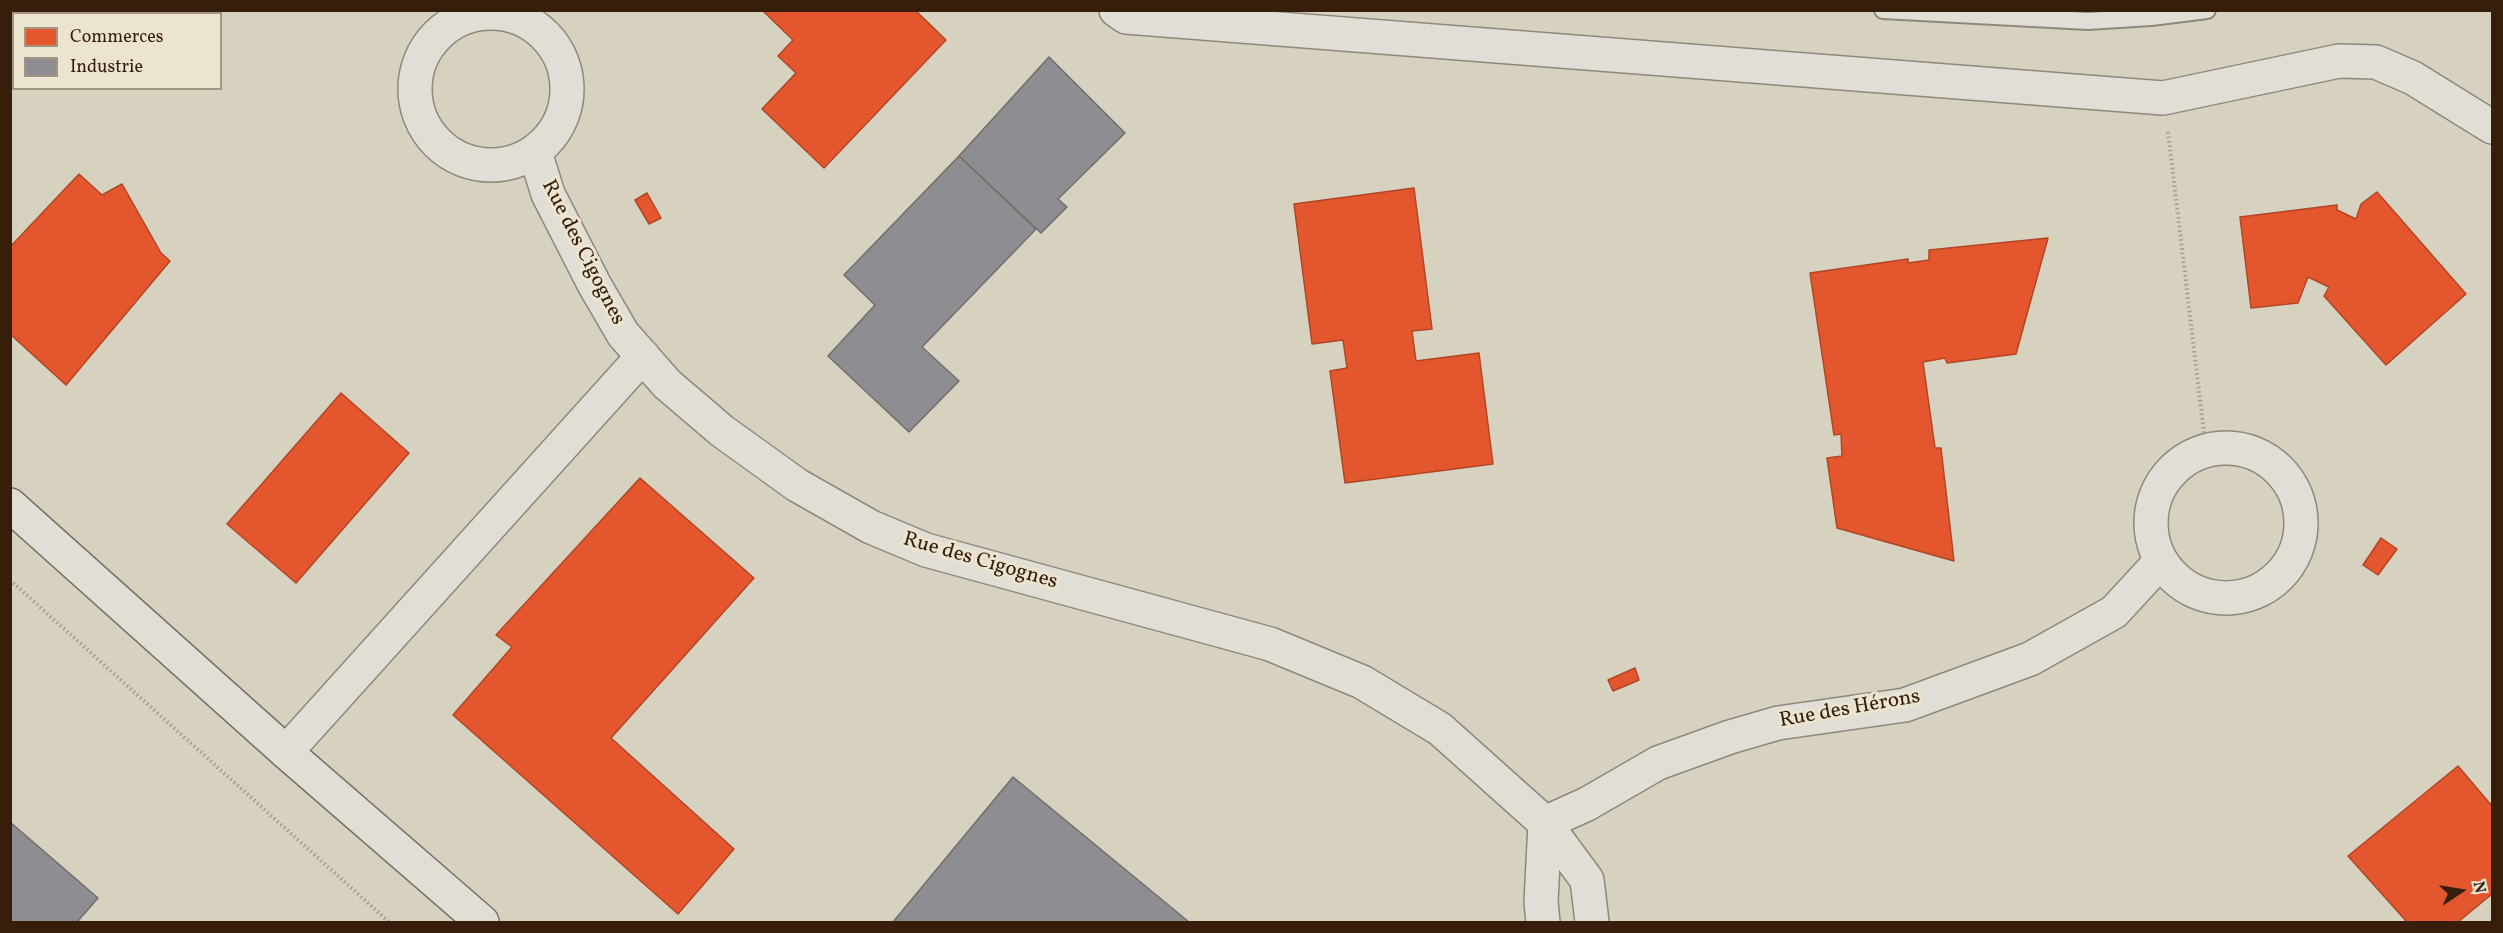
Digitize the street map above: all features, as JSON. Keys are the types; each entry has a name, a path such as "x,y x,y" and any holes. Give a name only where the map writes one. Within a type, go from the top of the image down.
{"street":[{"path":"1116,10 1126,17 2163,98 2339,60 2376,62 2413,78 2493,127"},
{"path":"494,12 519,18 542,31 558,51 567,75 567,98 561,118 550,137 535,152 510,163 484,165 458,158 436,142 421,120 414,95 417,69 428,46 445,27 468,13 494,12"},
{"name":"Rue des Cigognes","path":"535,152 548,194 594,284 623,334 668,384 722,431 797,485 871,527 926,550 1270,644 1362,682 1440,729 1545,823 1587,880 1592,922"},
{"path":"286,752 643,356"},
{"path":"2223,447 2258,454 2276,466 2289,481 2298,500 2302,521 2299,542 2290,562 2277,579 2259,591 2238,597 2215,598 2194,591 2175,578 2161,561 2153,540 2151,517 2156,494 2168,474 2185,459 2206,450 2223,447"},
{"path":"10,505 286,752 482,922"},
{"name":"Rue des Hérons","path":"1545,823 1587,804 1658,763 1730,736 1778,723 1905,705 2030,659 2114,612 2161,561"},
{"path":"1543,922 1541,902 1545,823"}],"lane":[{"path":"1883,10 2088,21 2151,17 2207,10"}],"path":[{"path":"2163,98 2206,450"},
{"path":"10,580 389,922"}],"building: Commerces":[{"path":"762,10 915,10 946,40 824,168 762,109 796,73 778,56 793,40"},
{"path":"79,174 102,195 122,184 161,253 170,261 66,385 10,334 10,247"},
{"path":"1414,188 1432,329 1412,331 1416,361 1479,353 1493,464 1345,483 1330,371 1347,368 1343,340 1312,344 1294,204"},
{"path":"2377,192 2466,294 2386,365 2324,296 2329,287 2308,277 2298,303 2251,308 2240,217 2337,205 2337,210 2356,219 2361,204"},
{"path":"647,193 661,218 649,224 635,200"},
{"path":"2048,238 2016,354 1947,363 1945,358 1923,362 1935,448 1941,448 1954,561 1837,528 1827,458 1842,456 1841,434 1834,435 1810,273 1908,259 1908,263 1929,260 1929,250"},
{"path":"341,393 409,453 296,583 227,524"},
{"path":"640,478 754,578 611,738 734,849 678,914 453,715 512,647 496,635"},
{"path":"2381,538 2397,549 2378,575 2363,565"},
{"path":"1635,668 1639,680 1613,691 1608,680"},
{"path":"2458,766 2492,806 2492,894 2458,922 2407,922 2348,856"}],"building: Industrie":[{"path":"1049,57 1125,133 1058,199 1067,207 1041,233 959,156"},
{"path":"959,156 1036,229 922,347 959,381 909,432 828,356 875,305 844,275"},
{"path":"1013,777 1189,922 893,922"},
{"path":"10,822 98,898 77,922 10,922"}]}
